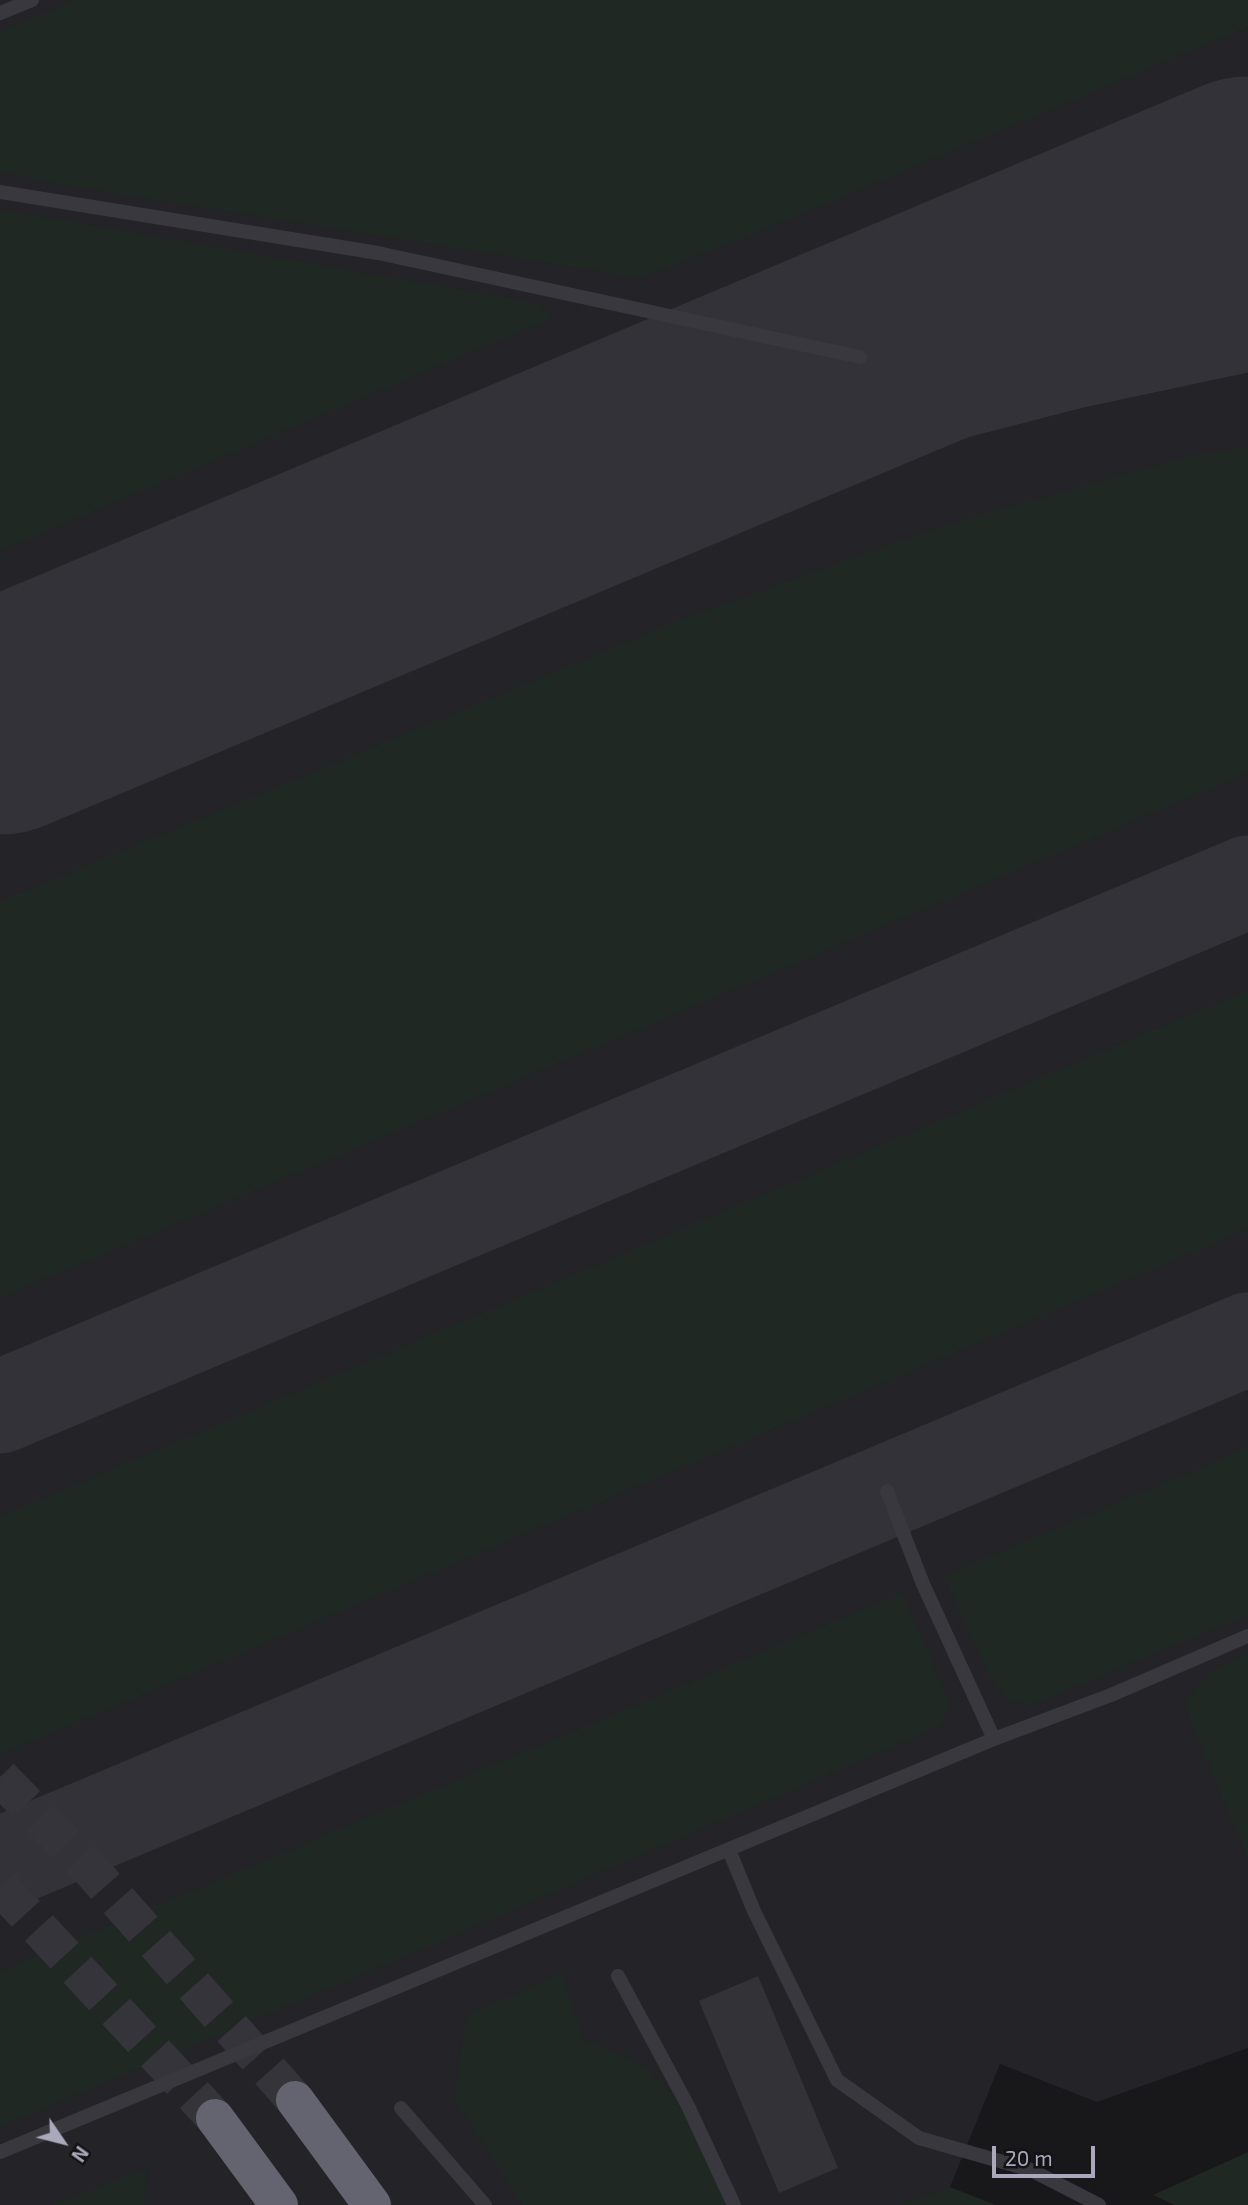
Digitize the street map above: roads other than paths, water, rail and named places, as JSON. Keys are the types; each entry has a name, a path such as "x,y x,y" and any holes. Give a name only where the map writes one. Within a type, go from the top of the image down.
{"highway":[{"path":"295,2100 372,2205"},
{"path":"215,2118 279,2205"}],"lane":[{"path":"0,13 32,0"},
{"path":"0,192 378,253 860,357"},
{"path":"887,1491 923,1584 994,1740"},
{"path":"0,2152 994,1740 1111,1695 1248,1636"},
{"path":"729,1850 754,1911 837,2080 919,2138 1031,2170 1100,2205"},
{"path":"618,1976 688,2106 734,2205"},
{"path":"401,2108 485,2205"}],"tunnel":[{"path":"0,1777 90,1869 295,2100"},
{"path":"0,1886 215,2118"}]}
